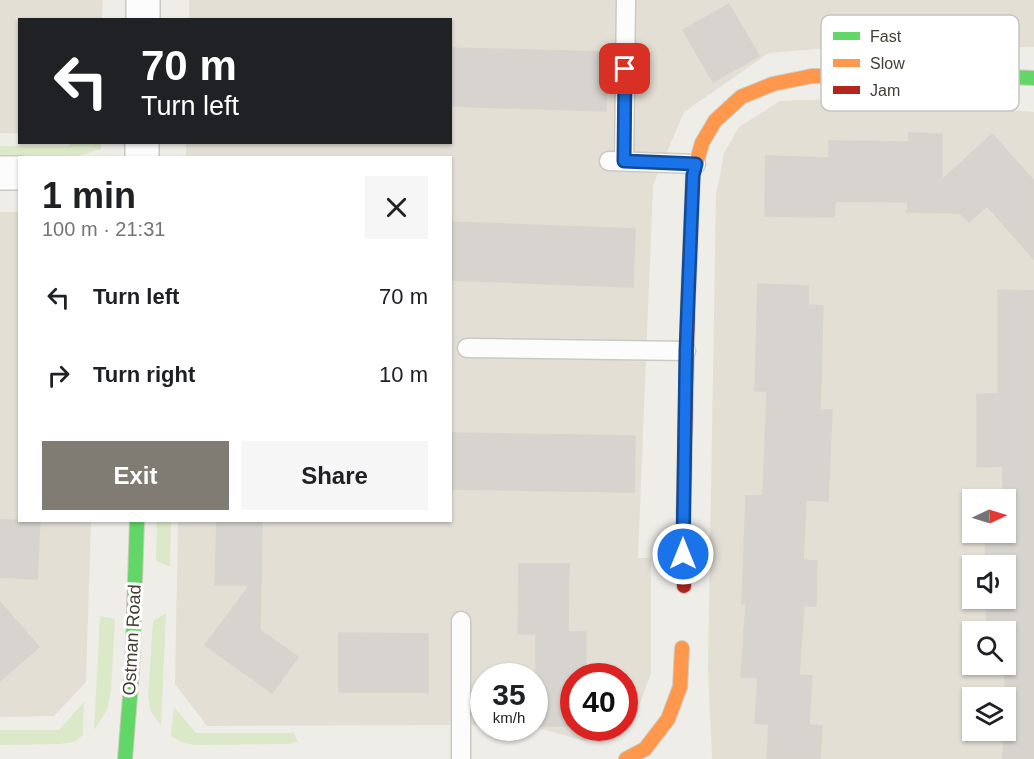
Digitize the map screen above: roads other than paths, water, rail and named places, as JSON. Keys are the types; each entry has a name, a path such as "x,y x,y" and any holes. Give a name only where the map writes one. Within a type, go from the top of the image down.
{"street":[{"path":"143,0 143,18"},
{"path":"684,586 686,351 693,175 702,142 715,121 741,97 773,84 821,76"},
{"path":"1019,77 1034,78"},
{"path":"0,173 18,173"},
{"name":"Ostman Road","path":"125,759 132,671 137,522"},
{"path":"644,756 668,719 680,687 682,648"}],"lane":[{"path":"626,0 616,161 696,164"},
{"path":"467,348 686,351"},
{"path":"461,621 461,759"}]}
